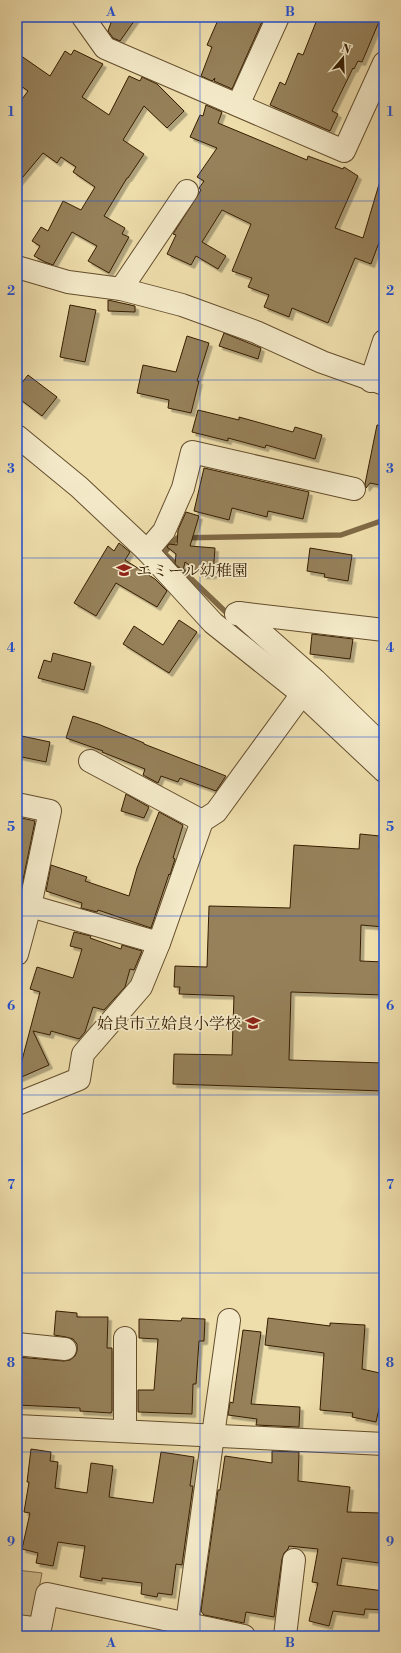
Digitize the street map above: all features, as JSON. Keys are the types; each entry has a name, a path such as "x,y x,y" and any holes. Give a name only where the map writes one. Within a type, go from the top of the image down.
{"street":[{"path":"83,17 106,48 344,150 384,63"},
{"path":"238,105 278,17"},
{"path":"121,289 186,191"},
{"path":"17,267 68,282 121,289 182,304 256,332 322,362 378,382 384,341"},
{"path":"17,436 79,487 147,551 213,623 302,694 384,771"},
{"path":"147,551 164,531 183,488 192,452 354,489"},
{"path":"213,623 239,613 384,630"},
{"path":"239,613 315,680 384,747"},
{"path":"17,1104 79,1079 84,1054 141,986 159,943 202,821 216,812 302,694"},
{"path":"90,761 202,821"},
{"path":"17,804 50,811 30,906 17,954"},
{"path":"30,906 159,943"},
{"path":"174,1627 214,1435 230,1320"},
{"path":"125,1338 125,1431"},
{"path":"17,1344 65,1349"},
{"path":"17,1426 384,1444"},
{"path":"285,1636 294,1560"},
{"path":"17,1626 40,1629 47,1594 174,1627 244,1636"}],"shaded area":[{"path":"17,1570 42,1573 33,1620 17,1617"}],"building":[{"path":"113,17 137,17 120,41 113,38 108,31"},
{"path":"224,17 264,17 232,89 214,81 215,78 212,81 201,76 212,47 207,45 218,20 222,22"},
{"path":"318,17 381,17 362,62 358,61 354,69 353,68 332,111 338,114 330,131 270,105 280,82 285,85 298,53 303,55"},
{"path":"74,50 103,64 82,97 109,115 129,76 140,81 142,77 157,84 184,111 167,128 144,106 123,140 144,154 127,178 104,216 125,228 122,234 129,237 109,273 88,261 97,246 72,232 53,265 34,256 40,246 32,241 41,227 48,231 63,201 81,210 95,187 73,172 76,167 61,157 57,163 43,153 17,184 17,106 28,91 17,83 17,53 50,76 65,51 71,55"},
{"path":"206,105 222,112 218,123 307,160 308,156 343,169 344,167 358,176 335,228 363,238 380,181 384,181 384,229 371,264 355,258 328,323 292,308 289,317 264,307 269,295 248,287 252,278 232,271 251,224 222,210 202,242 226,256 218,269 196,256 191,265 167,254 176,235 173,234 201,190 199,188 204,181 197,177 217,148 190,137 200,115 203,116"},
{"path":"108,300 135,306 135,312 108,311"},
{"path":"70,305 96,310 85,362 60,357"},
{"path":"224,333 261,348 258,359 219,346"},
{"path":"187,336 209,343 197,381 199,381 191,413 168,408 169,400 137,393 143,365 176,372"},
{"path":"28,375 57,397 42,416 17,397 17,389"},
{"path":"198,410 239,420 239,417 293,432 295,427 322,435 315,459 266,445 265,448 228,438 228,441 192,432"},
{"path":"377,425 384,426 384,486 370,483 366,488 365,484"},
{"path":"204,468 309,492 303,519 268,511 267,517 232,508 229,520 194,511"},
{"path":"186,512 199,516 190,546 215,548 213,575 202,575 185,562 183,571 175,564 176,554 167,547 169,544 177,545 178,530"},
{"path":"119,543 130,552 125,560 155,579 167,591 157,607 116,583 96,616 74,603 108,546 114,551"},
{"path":"310,548 352,555 348,581 324,577 325,574 307,571"},
{"path":"179,620 197,632 169,673 123,644 134,626 163,645"},
{"path":"312,634 353,639 350,659 310,654"},
{"path":"53,653 91,663 84,690 38,678 44,660 51,662"},
{"path":"73,716 98,724 144,744 226,776 216,791 180,778 178,782 161,776 158,783 143,775 145,769 102,752 103,751 66,738"},
{"path":"17,735 50,742 46,762 17,756"},
{"path":"126,794 149,807 144,818 121,811"},
{"path":"159,812 183,825 173,858 175,859 151,928 98,910 97,912 81,908 82,903 46,891 51,865 87,877 85,881 129,896 137,868"},
{"path":"17,817 35,821 20,895 17,894"},
{"path":"360,834 380,836 379,847 384,848 384,927 361,925 360,961 384,962 384,995 291,992 289,1060 384,1063 384,1091 173,1084 174,1054 232,1055 234,996 179,994 180,987 174,987 175,966 207,967 209,906 290,908 294,845 359,849"},
{"path":"74,932 91,936 90,938 121,949 122,945 142,951 134,970 130,969 125,987 104,1010 93,1007 85,1032 79,1039 51,1031 50,1035 33,1031 49,1065 17,1079 40,992 30,989 37,967 73,978 82,949 70,946"},
{"path":"56,1311 77,1313 77,1317 108,1317 107,1348 112,1348 111,1413 80,1411 80,1408 17,1405 17,1357 64,1361 70,1360 75,1356 77,1344 73,1339 54,1335"},
{"path":"182,1318 205,1319 204,1341 199,1341 196,1384 193,1384 192,1414 138,1412 138,1390 154,1390 158,1339 139,1338 139,1319 181,1321"},
{"path":"268,1318 330,1326 330,1323 365,1325 362,1369 384,1374 384,1387 376,1422 352,1417 353,1413 320,1410 324,1353 265,1345"},
{"path":"243,1330 261,1332 251,1404 300,1407 299,1427 256,1425 257,1419 228,1415 230,1402 233,1403"},
{"path":"31,1449 51,1452 50,1461 58,1462 55,1488 87,1493 91,1463 113,1466 109,1497 153,1503 161,1452 194,1457 190,1486 193,1486 182,1565 176,1564 172,1595 158,1593 157,1597 141,1594 142,1583 102,1578 102,1581 80,1577 85,1546 58,1542 53,1566 36,1563 38,1553 22,1549 30,1513 24,1512 29,1482 27,1482"},
{"path":"272,1451 299,1452 298,1481 350,1487 347,1512 381,1513 379,1563 342,1558 337,1585 384,1591 384,1610 365,1609 364,1615 333,1611 329,1626 309,1621 318,1583 312,1582 318,1549 289,1546 282,1559 274,1617 246,1612 244,1623 204,1615 201,1611 218,1490 220,1490 225,1456 272,1463"}],"waterway":[{"path":"231,617 164,553 177,538 341,535 384,520"}],"place":[{"name":"エミール幼稚園","path":"124,570"},
{"name":"姶良市立姶良小学校","path":"253,1023"}]}
